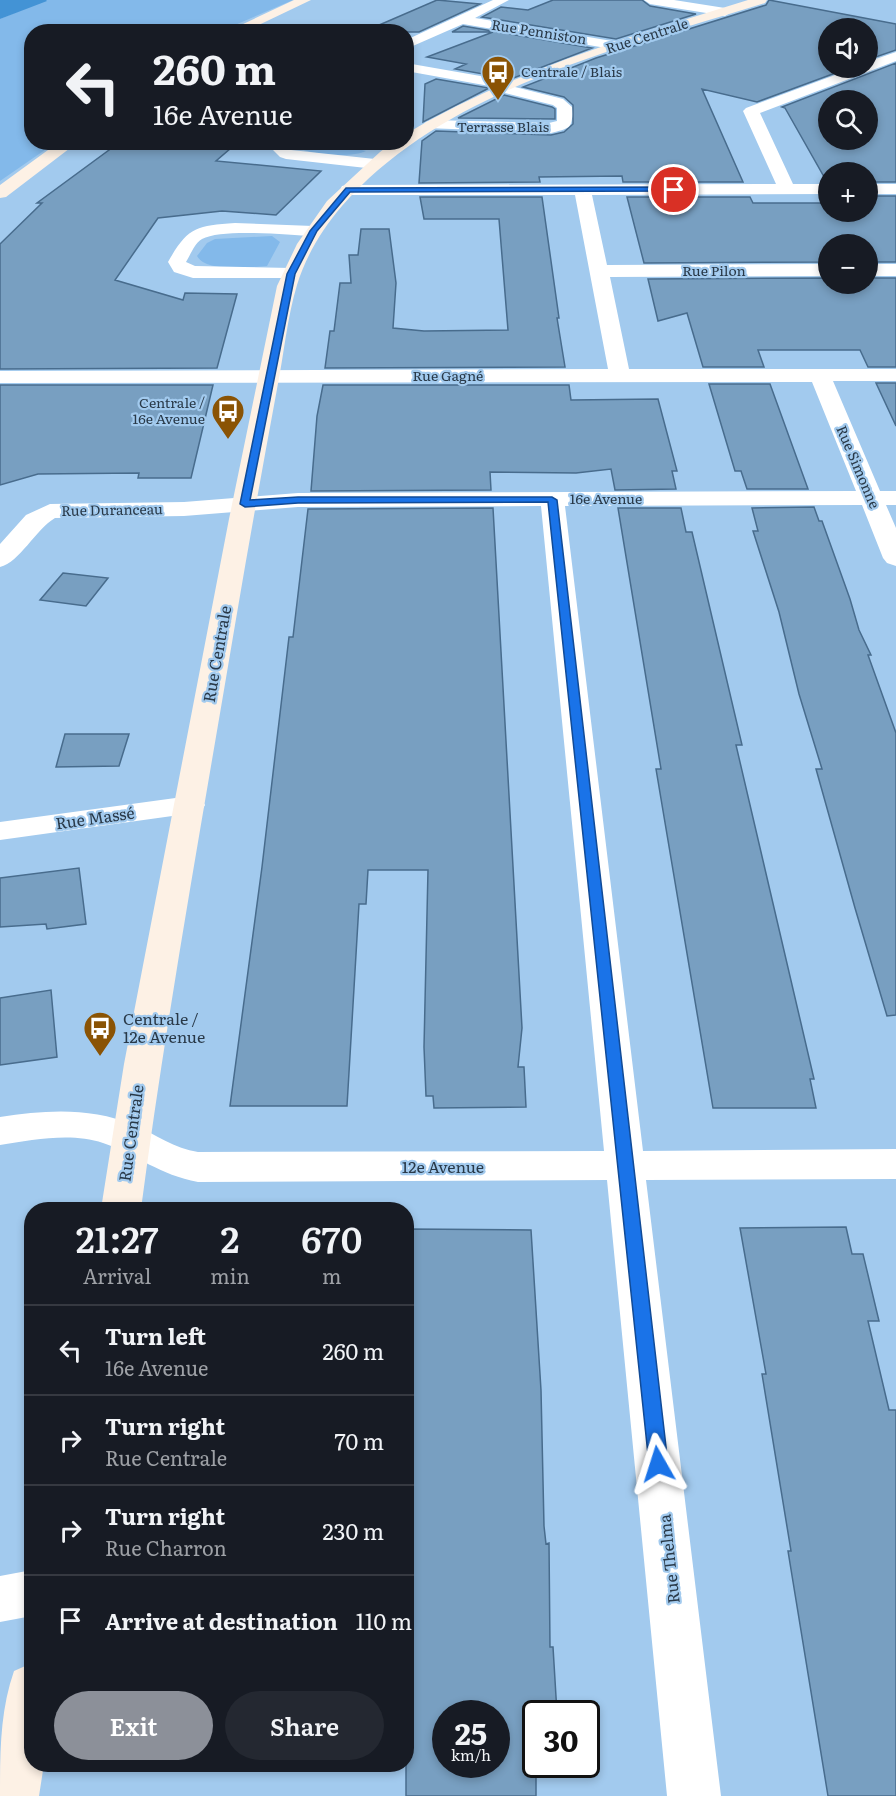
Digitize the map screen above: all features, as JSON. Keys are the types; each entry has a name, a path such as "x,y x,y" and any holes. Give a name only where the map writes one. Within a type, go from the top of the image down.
{"street":[{"path":"250,24 305,0"},
{"path":"414,41 503,0"},
{"path":"650,0 725,12"},
{"name":"Rue Centrale","path":"414,134 506,87 618,46 761,0"},
{"name":"Rue Penniston","path":"459,20 618,46"},
{"path":"878,63 896,56"},
{"path":"414,69 506,87"},
{"path":"787,189 751,111 837,78"},
{"name":"Terrasse Blais","path":"414,135 551,128 565,123 564,106 558,102 506,87"},
{"path":"0,193 59,150"},
{"path":"282,150 286,153 375,164"},
{"name":"Rue Centrale","path":"122,1202 134,1104 269,376 291,274 314,231 348,190 393,150"},
{"path":"348,190 818,189"},
{"path":"878,189 896,189"},
{"path":"583,190 620,376"},
{"path":"291,274 193,272 181,268 177,262 191,239 210,231 314,231"},
{"name":"Rue Pilon","path":"599,271 818,270"},
{"path":"878,270 896,270"},
{"name":"Rue Simonne","path":"820,375 896,558"},
{"name":"Rue Gagné","path":"0,377 896,375"},
{"name":"16e Avenue","path":"245,504 298,500 896,498"},
{"name":"Rue Thelma","path":"552,500 694,1796"},
{"name":"Rue Duranceau","path":"0,560 35,520 50,511 184,509 245,504"},
{"name":"Rue Massé","path":"0,831 190,806"},
{"name":"12e Avenue","path":"0,1131 52,1123 96,1127 130,1139 168,1161 198,1167 896,1164"},
{"path":"0,1599 24,1594"},
{"path":"12,1796 24,1731"}],"shaded area":[{"path":"0,0 46,0 47,1 0,19"},
{"path":"46,0 293,0 237,24 24,24 24,150 45,150 0,181 0,19"},
{"path":"306,150 366,151 342,155"},
{"path":"272,236 280,242 267,266 219,267 202,261 197,256 207,243 215,239"}],"building":[{"path":"437,0 480,4 419,32 414,32 414,24 382,24"},
{"path":"553,0 642,0 650,6 696,14 616,39 482,17 501,7 528,10"},
{"path":"769,0 864,18 818,18 818,78 822,78 757,102 702,89 743,182 623,182 622,176 539,177 540,182 419,183 422,141 436,131 551,135 564,132 573,124 573,105 564,97 523,87 596,58 766,5"},
{"path":"878,21 896,24 896,50 878,56"},
{"path":"463,26 592,48 511,79 455,69 466,64 427,57 493,32 452,32"},
{"path":"896,63 896,182 878,182 878,162 818,162 818,166 785,108 782,107 818,93 818,150 878,150 878,90 826,90 857,78 878,78 878,70"},
{"path":"436,79 489,88 423,122 425,84"},
{"path":"504,95 552,107 555,109 555,119 458,118"},
{"path":"109,150 229,150 216,161 321,171 276,215 222,211 158,218 115,280 183,300 185,293 237,294 217,368 0,369 0,244 42,203 37,203"},
{"path":"878,196 896,196 896,262 878,262 878,234 818,234 818,262 644,263 627,197 750,197 753,203 818,203 818,222 878,222"},
{"path":"420,197 542,197 565,367 325,368 330,331 334,331 340,283 351,283 349,255 358,255 361,229 389,229 396,283 393,328 424,331 508,330 499,219 424,219"},
{"path":"818,278 818,294 878,294 878,278 896,278 896,367 868,367 860,350 758,350 764,367 703,367 687,313 658,321 648,279"},
{"path":"876,383 896,383 896,426"},
{"path":"709,384 770,384 808,489 747,489 741,471 735,471"},
{"path":"0,385 213,385 191,478 138,478 139,473 38,474 0,485"},
{"path":"323,385 569,385 571,400 658,399 677,471 672,471 676,489 615,490 611,469 576,473 490,472 491,490 311,491 317,416"},
{"path":"814,507 819,521 822,521 859,630 871,655 868,655 896,733 896,1015 887,1016 855,908 816,769 822,769 799,694 779,612 753,531 758,531 752,508"},
{"path":"493,508 522,1028 518,1067 524,1067 526,1107 434,1108 433,1096 426,1096 424,1047 428,870 368,870 366,904 359,904 347,1106 230,1106 262,867 289,637 293,637 308,509"},
{"path":"618,508 681,508 686,532 692,532 742,745 736,745 814,1079 810,1079 816,1108 713,1108 656,769 661,769"},
{"path":"63,573 108,578 86,606 40,600"},
{"path":"65,734 129,734 119,766 56,767"},
{"path":"79,868 86,924 47,929 46,924 0,927 0,878"},
{"path":"51,990 57,1057 0,1065 0,998"},
{"path":"846,1227 852,1254 863,1254 879,1321 868,1321 889,1410 896,1410 896,1796 828,1796 762,1374 766,1374 740,1228"},
{"path":"414,1229 531,1230 541,1390 544,1526 546,1544 549,1543 550,1647 553,1647 556,1700 522,1700 522,1778 536,1778 536,1796 406,1796 406,1772 414,1772"}],"place":[{"name":"Centrale / Blais","path":"498,101"},
{"name":"Centrale / 16e Avenue","path":"228,440"},
{"name":"Centrale / 12e Avenue","path":"100,1057"}],"route":[{"path":"658,1464 552,500 298,500 245,504 287,286 314,231 348,190 674,190"}]}
